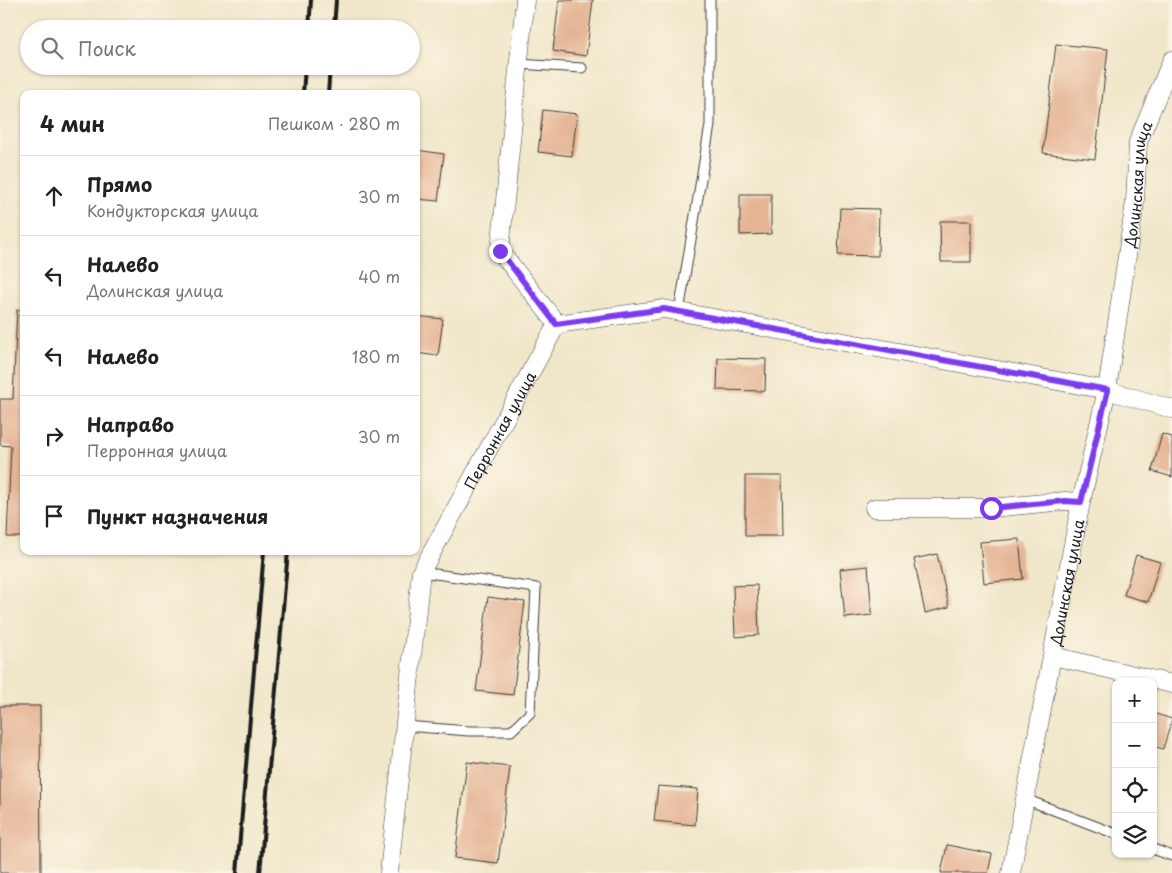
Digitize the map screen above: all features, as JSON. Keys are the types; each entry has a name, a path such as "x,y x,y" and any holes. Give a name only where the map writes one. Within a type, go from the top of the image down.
{"street":[{"path":"525,0 500,251 556,324 664,309 1108,390 1172,409"},
{"name":"Долинская улица","path":"1011,873 1081,502 1108,390 1135,202 1138,142 1172,60"},
{"name":"Перронная улица","path":"389,873 421,572 556,324"},
{"path":"874,508 991,508 1065,501 1081,502"},
{"path":"1052,656 1172,684"}],"lane":[{"path":"680,312 710,125 710,0"},
{"path":"518,64 582,68"},
{"path":"405,726 469,731 511,731 530,712 536,588 421,572"},
{"path":"1025,799 1112,832"},
{"path":"1157,850 1172,856"}],"building":[{"path":"559,0 593,0 586,56 553,51"},
{"path":"1056,44 1108,49 1095,159 1043,153"},
{"path":"543,110 577,114 572,156 538,152"},
{"path":"420,151 444,154 438,201 420,199"},
{"path":"740,194 771,194 771,234 740,235"},
{"path":"840,208 879,209 878,256 838,255"},
{"path":"940,221 971,221 971,262 941,262"},
{"path":"17,310 20,310 20,537 7,537 11,446 0,445 0,399 13,399"},
{"path":"420,316 443,319 438,356 420,354"},
{"path":"718,358 766,359 765,391 717,390"},
{"path":"1162,434 1172,437 1172,477 1152,471"},
{"path":"745,476 782,476 783,536 745,536"},
{"path":"1019,539 1023,579 984,583 980,542"},
{"path":"937,554 949,607 925,613 914,559"},
{"path":"1136,555 1160,562 1148,602 1124,595"},
{"path":"868,566 872,615 845,618 840,569"},
{"path":"757,585 759,635 735,637 733,586"},
{"path":"488,597 525,602 513,695 476,691"},
{"path":"0,706 40,706 41,873 0,873"},
{"path":"1157,714 1172,719 1163,749 1157,747"},
{"path":"467,762 510,767 498,863 455,858"},
{"path":"658,786 698,789 695,825 654,821"},
{"path":"947,845 992,854 988,873 941,873"}],"railway":[{"path":"310,20 311,0"},
{"path":"335,20 336,0"},
{"path":"303,90 304,75"},
{"path":"328,90 329,75"},
{"path":"237,873 264,555"},
{"path":"260,873 288,555"}],"route":[{"path":"500,251 556,324 664,309 1108,390 1081,502 1065,501 991,508"}]}
